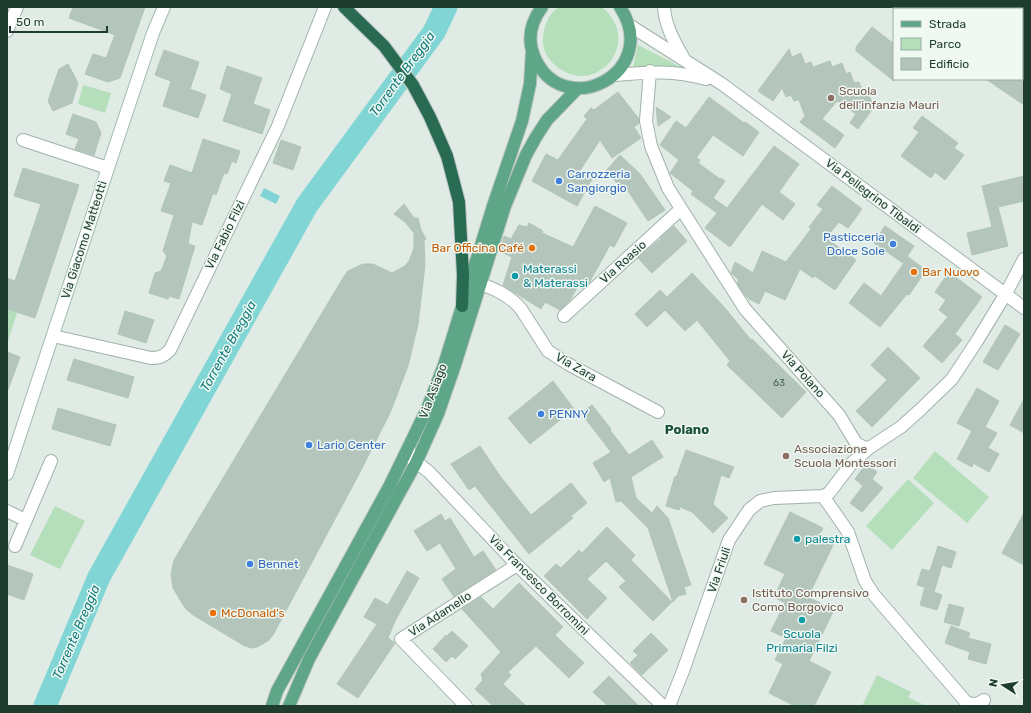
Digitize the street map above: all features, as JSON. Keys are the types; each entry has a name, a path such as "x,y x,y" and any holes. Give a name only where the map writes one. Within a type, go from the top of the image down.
{"highway":[{"path":"344,7 384,46 413,85 430,117 447,156 459,202 462,247 462,306"}],"main road":[{"path":"532,51 538,64 547,75 558,83 568,87 578,88 591,87 604,82 615,75 623,65 629,52 631,38 629,25 620,7"},
{"name":"Via Asiago","path":"289,706 310,658 416,463 438,414 455,365 495,199 522,121 530,84 532,26 539,9"},
{"name":"Via Asiago","path":"272,706 277,691 390,486 427,409 462,306 475,282 526,154 547,120 578,88"}],"street":[{"path":"7,31 17,7"},
{"name":"Via Giacomo Matteotti","path":"7,474 153,33 164,7"},
{"name":"Via Fabio Filzi","path":"53,336 151,358 164,356 170,350 278,126 325,7"},
{"path":"664,7 664,16 684,60"},
{"name":"Via Pellegrino Tibaldi","path":"629,25 722,84 1024,308"},
{"name":"Via Pellegrino Tibaldi","path":"615,75 650,71 690,74 722,84"},
{"name":"Via Polano","path":"650,71 646,121 650,146 668,188 745,309 839,415 856,443 863,447 869,448"},
{"path":"23,140 108,168"},
{"name":"Via Roasio","path":"564,316 681,208"},
{"path":"984,700 979,704 966,702 874,595 866,581 848,532 823,496 829,493 852,463 869,448 901,427 952,380 1005,295 1024,258"},
{"name":"Via Zara","path":"475,282 507,296 522,308 548,351 568,364 658,412"},
{"path":"410,445 409,452 411,458 416,463"},
{"path":"14,546 51,461"},
{"name":"Via Francesco Borromini","path":"416,463 428,472 517,565 663,706"},
{"name":"Via Friuli","path":"669,706 683,671 729,540 749,510 760,500 823,496"},
{"path":"7,511 25,520"},
{"name":"Via Adamello","path":"466,706 401,639 517,565"}],"green space":[{"path":"559,7 602,7 614,21 618,36 616,50 609,63 598,72 585,76 570,74 552,63 547,56 543,42 544,29 549,17"},
{"path":"638,45 681,67 633,67"},
{"path":"83,85 111,93 105,113 78,104"},
{"path":"7,309 17,313 7,344"},
{"path":"935,451 989,497 967,523 913,478"},
{"path":"908,479 934,503 892,550 866,526"},
{"path":"55,506 85,521 60,569 30,555"},
{"path":"877,675 911,692 908,697 926,706 862,706"}],"water":[{"path":"264,188 280,196 276,204 260,196"}],"building":[{"path":"73,7 145,7 120,78 108,82 85,74 93,54 106,58 115,35 69,18"},
{"path":"872,27 893,43 894,81 856,51 856,47"},
{"name":"Scuola dell'infanzia Mauri","path":"789,49 792,57 801,53 805,64 811,62 813,67 830,61 832,67 842,63 846,74 850,72 854,83 859,82 863,93 867,91 874,107 858,129 850,123 856,114 837,101 822,119 844,135 835,148 800,122 805,116 799,100 794,101 791,95 786,97 782,88 773,101 758,91"},
{"path":"164,50 199,62 190,89 206,95 198,118 163,106 171,81 155,75"},
{"path":"68,64 78,83 72,103 53,111 48,101 59,69"},
{"path":"227,66 262,78 253,104 270,110 262,134 223,121 232,94 220,89"},
{"path":"1024,79 1024,105 987,80"},
{"path":"618,92 639,119 639,123 634,127 641,138 612,158 600,140 579,172 592,179 577,206 532,181 546,154 558,160 587,119 584,116 591,108 594,110"},
{"path":"709,97 744,123 745,122 759,132 743,156 713,135 696,158 700,160 698,163 725,181 713,198 727,208 774,146 799,164 779,192 795,204 783,220 762,204 730,247 705,228 717,213 691,194 695,189 693,191 670,173 679,160 660,145 676,121 686,128"},
{"path":"656,107 671,117 658,126"},
{"path":"73,114 96,122 101,133 94,155 75,149 79,139 66,134"},
{"path":"922,116 958,143 954,148 964,155 945,180 935,172 931,178 901,156 919,132 913,128"},
{"path":"203,139 240,151 236,163 232,161 227,174 224,173 216,195 213,193 202,225 192,222 188,244 195,246 179,299 169,296 168,299 149,293 155,273 161,271 167,256 163,251 174,215 161,211 171,183 164,181 170,165 192,173"},
{"path":"281,140 301,147 293,170 273,163"},
{"path":"620,155 640,174 665,210 648,221 624,185 622,187 605,172"},
{"path":"23,168 79,185 35,318 7,309 7,278 15,281 41,204 14,196"},
{"path":"1024,176 1024,201 998,207 1008,246 972,255 967,233 992,227 982,186"},
{"path":"832,186 862,209 848,228 839,222 826,238 856,260 835,290 815,276 813,278 800,269 785,300 765,291 759,304 749,299 737,283 739,280 731,273 735,262 753,273 762,251 786,262 811,229 809,227 823,209 817,205"},
{"name":"Lario Center","path":"404,204 414,218 418,218 421,230 426,239 424,241 425,265 418,324 408,366 390,413 273,635 268,641 257,647 251,648 243,645 193,615 185,608 173,588 171,574 174,560 348,271 363,264 373,264 392,273 405,266 409,261 414,248 414,233 405,222 394,214"},
{"path":"595,206 627,223 614,247 610,245 589,283 583,289 578,286 570,300 560,310 545,302 541,309 503,285 512,257 499,251 504,236 511,239 519,225 527,227 529,223 543,231 542,233 573,247"},
{"path":"674,226 687,241 652,273 638,258 659,240 662,242 660,238"},
{"path":"885,226 914,246 903,263 874,243"},
{"path":"908,257 926,270 909,295 907,294 880,327 849,303 864,283 881,296"},
{"path":"949,272 982,297 955,334 962,340 942,363 923,346 948,317 939,310 946,300 935,292"},
{"path":"692,273 725,308 751,340 752,339 806,392 782,418 727,365 730,361 697,320 685,331 665,310 647,327 635,314 660,290 667,297"},
{"path":"125,311 154,320 146,343 118,334"},
{"path":"1005,325 1020,334 998,370 983,362"},
{"path":"888,347 920,378 872,427 856,411 887,380 871,365"},
{"path":"7,352 20,357 8,390 7,390"},
{"path":"74,359 134,377 128,398 67,380"},
{"name":"PENNY","path":"553,381 574,409 530,444 508,418"},
{"path":"977,388 999,401 985,427 997,433 988,448 999,454 989,472 973,463 972,467 957,459 972,431 957,423"},
{"path":"1024,399 1024,433 1010,425"},
{"path":"592,405 629,455 652,440 663,457 631,477 636,498 652,513 657,506 668,518 691,585 684,587 686,594 678,596 673,602 648,528 621,501 616,502 610,478 604,482 593,463 611,452 581,413"},
{"path":"58,408 116,425 110,446 52,429"},
{"path":"480,446 500,476 531,515 571,483 587,503 571,516 573,518 529,554 475,486 469,490 451,464"},
{"path":"686,450 734,467 729,478 721,475 713,504 728,518 713,533 692,512 680,507 679,510 666,506 675,476 676,478"},
{"path":"866,464 877,472 872,479 883,488 862,512 850,503 863,486 855,479"},
{"path":"790,512 823,528 819,536 834,543 808,597 834,610 809,661 831,672 814,706 795,706 769,693 783,664 775,660 786,638 771,631 785,603 774,597 785,574 764,564"},
{"path":"1024,513 1024,565 1002,553"},
{"path":"441,514 445,521 450,518 474,557 483,551 496,570 454,597 442,579 456,569 440,543 427,551 414,531"},
{"path":"607,527 635,555 631,560 672,602 653,621 619,587 626,581 606,561 587,579 607,598 587,619 544,576 556,564 561,568 579,550 582,553"},
{"path":"938,546 956,552 951,568 942,565 934,592 942,595 937,610 920,605 925,587 917,585 922,569 930,571"},
{"path":"7,565 33,574 24,600 7,594"},
{"path":"407,571 419,578 395,621 388,638 395,643 358,698 337,684 377,624 364,617 375,598 388,605"},
{"path":"519,583 563,627 555,635 584,663 569,678 536,646 508,672 511,675 503,684 526,706 493,706 475,689 483,680 481,674 501,652 462,609 481,597 493,609"},
{"path":"949,604 964,608 959,626 944,622"},
{"path":"951,626 970,633 968,638 991,644 986,664 968,659 970,652 945,643"},
{"path":"452,631 468,646 455,659 452,656 446,662 433,649 446,635 447,636"},
{"path":"651,633 668,650 642,675 630,663 638,655 633,651"},
{"path":"609,676 639,706 608,706 593,692"}],"waterway":[{"name":"Torrente Breggia","path":"45,706 99,577 307,205 434,32 446,7"}],"place":[{"name":"Scuola dell'infanzia Mauri","path":"831,98"},
{"name":"Carrozzeria Sangiorgio","path":"559,181"},
{"name":"Pasticceria Dolce Sole","path":"893,244"},
{"name":"Bar Officina Café","path":"532,248"},
{"name":"Bar Nuovo","path":"914,272"},
{"name":"Materassi & Materassi","path":"515,276"},
{"name":"PENNY","path":"541,414"},
{"name":"Lario Center","path":"309,445"},
{"name":"Associazione Scuola Montessori","path":"786,456"},
{"name":"palestra","path":"797,539"},
{"name":"Bennet","path":"250,564"},
{"name":"Istituto Comprensivo Como Borgovico","path":"744,600"},
{"name":"McDonald's","path":"213,613"},
{"name":"Scuola Primaria Filzi","path":"802,620"}],"district":[{"name":"Polano","path":"687,429"}]}
